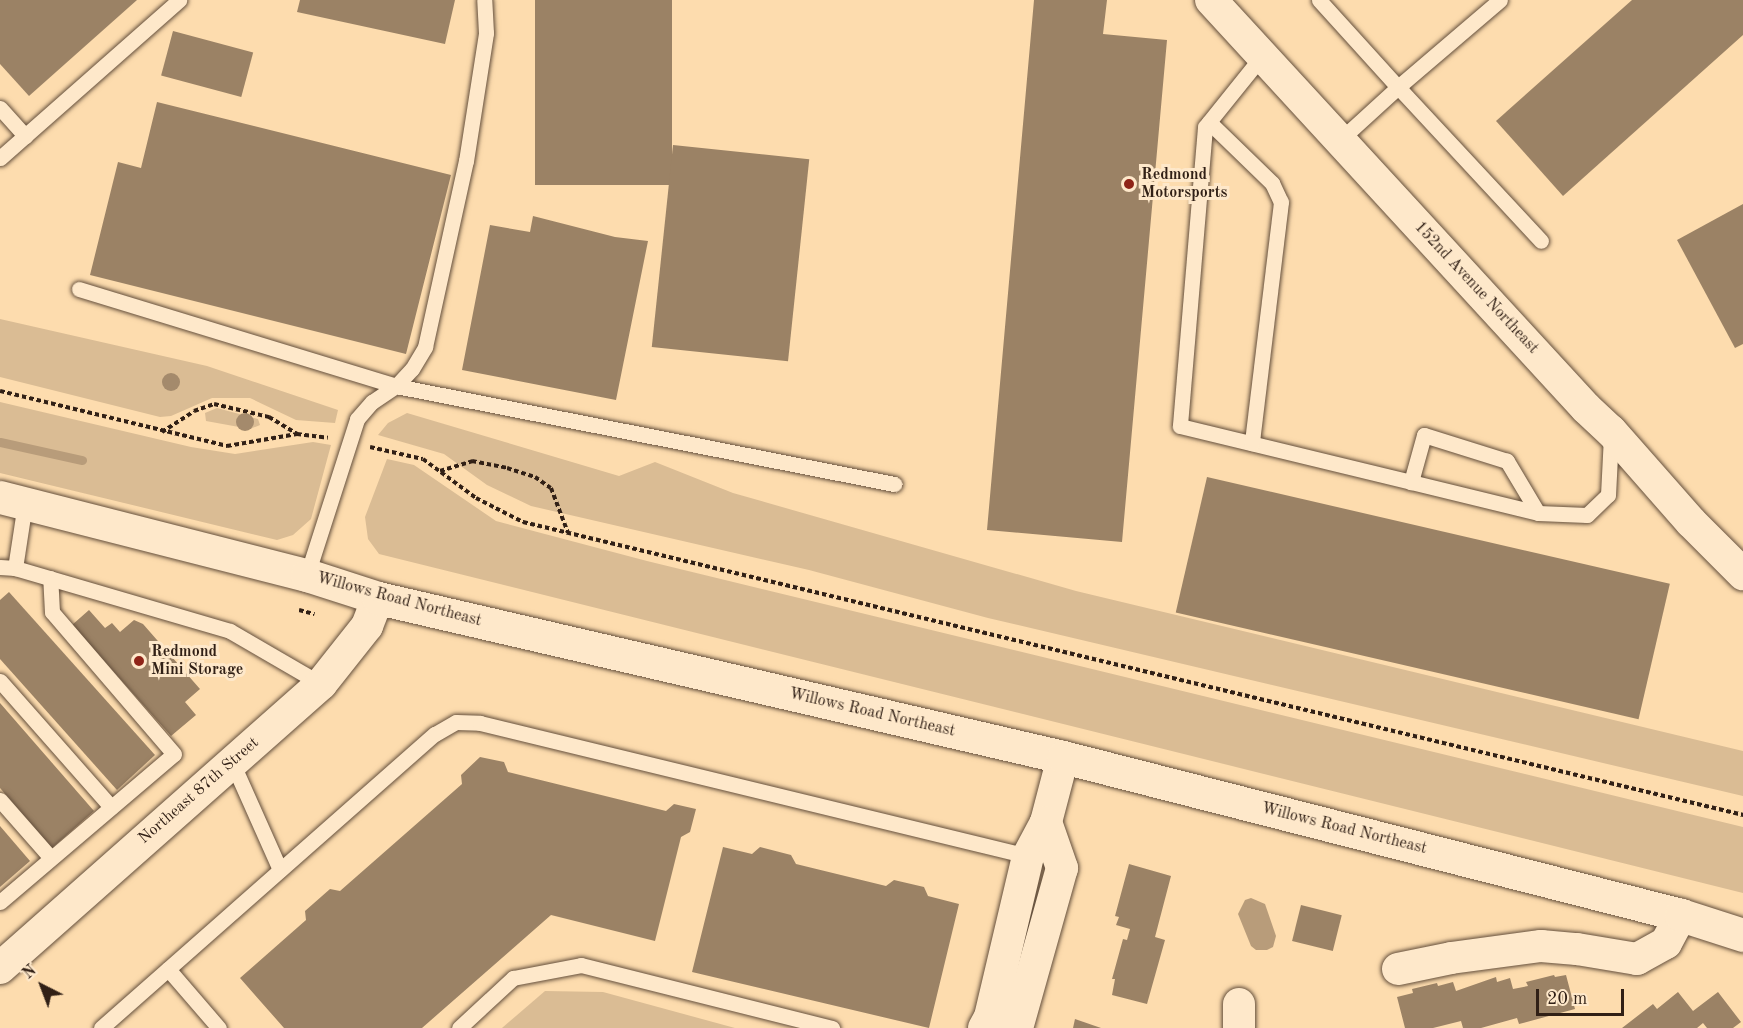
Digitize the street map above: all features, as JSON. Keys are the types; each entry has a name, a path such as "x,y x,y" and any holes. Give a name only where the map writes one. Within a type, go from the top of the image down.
{"street":[{"name":"152nd Avenue Northeast","path":"1211,0 1586,408 1611,431 1691,522 1743,574"},
{"name":"Willows Road Northeast","path":"13,500 307,575 378,598 1063,757 1681,915 1743,935"},
{"name":"Northeast 87th Street","path":"0,968 321,684 367,626 378,598"},
{"path":"984,1028 990,1017 1028,856 1046,822 1063,757"},
{"path":"1017,1028 1062,868 1046,822"},
{"path":"1398,969 1450,957 1541,946 1578,949 1637,959 1666,943 1681,915"}],"lane":[{"path":"0,158 178,0"},
{"path":"307,575 357,419 372,402 396,386 412,369 425,347 466,161 486,33 484,0"},
{"path":"1319,0 1541,241"},
{"path":"1340,140 1500,0"},
{"path":"1262,56 1205,127 1180,426 1538,513 1587,514 1608,495 1611,431"},
{"path":"0,108 25,136"},
{"path":"1209,122 1272,183 1281,202 1252,443"},
{"path":"79,289 396,386 894,483"},
{"path":"1411,482 1424,435 1507,461 1538,513"},
{"path":"13,500 8,568 50,578 230,631 321,684"},
{"path":"0,902 174,754 52,612 50,578"},
{"path":"0,681 111,807"},
{"path":"101,1028 435,734 456,722 480,723 1028,856 1062,868"},
{"path":"232,762 280,870"},
{"path":"0,800 51,858"},
{"path":"459,1028 513,978 581,965 832,1028"},
{"path":"168,969 219,1028"}],"path":[{"path":"0,391 227,446 297,434 333,439"},
{"path":"162,432 194,411 214,404 269,417 297,434"},
{"path":"367,446 423,459 495,509 523,522 1743,815"},
{"path":"440,471 472,461 507,468 535,477 551,488 568,532"},
{"path":"299,610 314,614"}],"shaded area":[{"path":"0,319 207,366 338,410 335,423 296,420 250,398 212,398 171,416 160,417 0,377"},
{"path":"0,402 191,447 235,454 313,442 331,445 311,519 293,535 277,540 0,473"},
{"path":"217,408 258,419 260,425 250,429 206,421 205,413"},
{"path":"407,413 619,476 655,462 733,493 1076,591 1743,751 1743,796 988,618 809,570 531,506 487,485 444,454 378,435 388,423"},
{"path":"387,459 414,465 496,521 647,561 1743,827 1743,893 379,554 368,539 365,517"},
{"path":"1251,898 1265,904 1276,936 1273,947 1267,950 1256,950 1251,946 1238,914 1245,900"},
{"path":"545,991 603,992 735,1028 502,1028"}],"building":[{"path":"0,0 137,0 29,96 0,64"},
{"path":"300,0 455,0 445,44 297,12"},
{"path":"535,0 672,0 672,185 535,185"},
{"path":"1034,0 1107,0 1103,34 1167,40 1122,542 987,530"},
{"path":"1632,0 1743,0 1743,35 1563,196 1496,121"},
{"path":"173,31 253,52 241,97 161,75"},
{"path":"157,102 451,175 406,354 90,275 118,162 141,168"},
{"path":"673,145 809,159 788,361 652,347"},
{"path":"1743,204 1743,344 1735,348 1677,240"},
{"path":"533,216 615,237 648,241 616,400 462,370 490,225 530,232"},
{"path":"1207,477 1670,584 1639,719 1176,612"},
{"path":"9,592 155,755 117,790 0,659 0,600"},
{"name":"Redmond Mini Storage","path":"89,610 105,628 112,623 120,632 134,620 143,624 200,689 185,702 196,715 171,736 72,625"},
{"path":"0,703 94,811 52,848 0,788"},
{"path":"480,757 504,762 508,772 666,811 674,804 696,809 690,832 681,837 655,941 551,915 422,1028 284,1028 240,978 306,920 305,911 330,889 340,891 462,784 461,775"},
{"path":"0,826 30,861 0,887"},
{"path":"723,847 752,854 760,847 791,855 796,864 886,886 894,880 924,887 928,896 959,904 929,1028 692,972"},
{"path":"1129,864 1171,876 1155,937 1165,940 1147,1004 1112,995 1115,979 1112,979 1123,939 1127,940 1130,929 1116,925 1119,917 1115,916"},
{"path":"1301,905 1342,915 1333,951 1292,941"},
{"path":"1554,975 1555,977 1566,975 1575,1009 1519,1024 1517,1018 1481,1028 1463,1028 1461,1021 1433,1028 1405,1028 1397,997 1413,993 1412,989 1437,983 1438,986 1453,982 1456,991 1496,977 1497,982 1510,978 1513,989 1528,986 1526,982"},
{"path":"1678,992 1693,1011 1718,992 1741,1022 1733,1028 1707,1028 1703,1023 1697,1028 1622,1028 1653,1004 1657,1009"},
{"path":"1075,1019 1101,1028 1073,1028"}],"waterway":[{"path":"0,442 82,460"}],"place":[{"name":"Redmond Motorsports","path":"1129,184"},
{"name":"Redmond Mini Storage","path":"139,661"}]}
